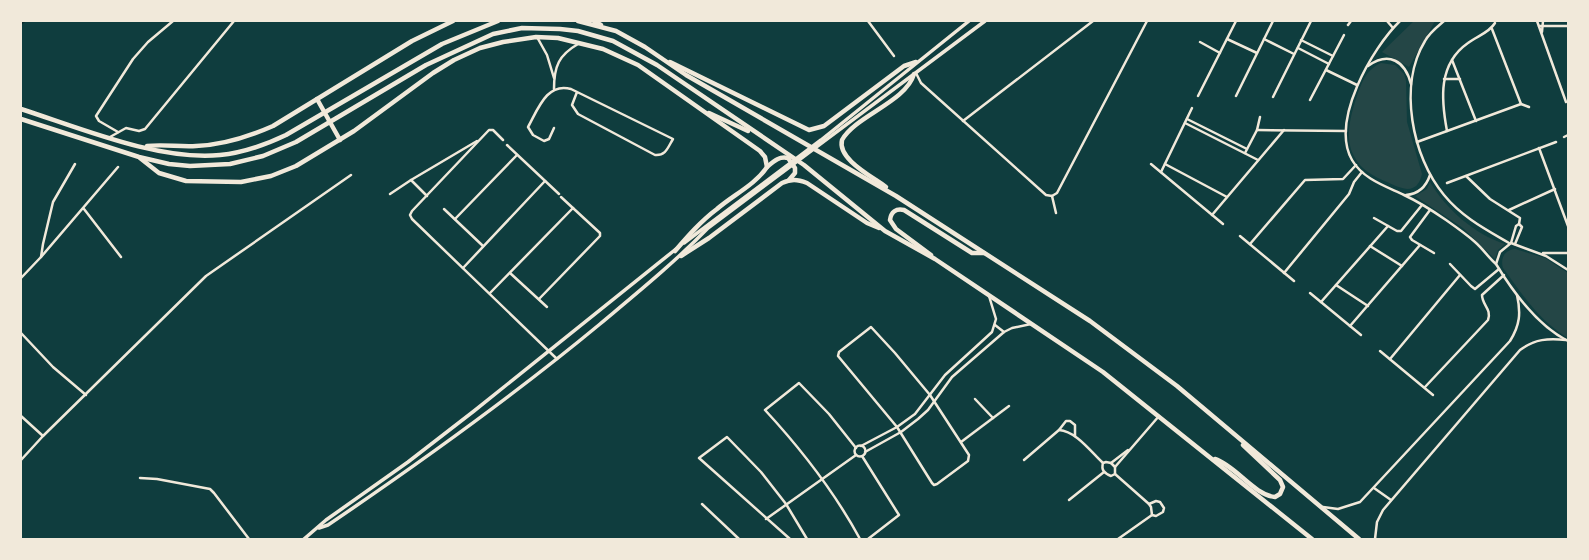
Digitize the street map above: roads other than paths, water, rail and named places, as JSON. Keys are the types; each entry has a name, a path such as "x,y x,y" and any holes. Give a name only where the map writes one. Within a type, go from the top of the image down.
{"highway":[{"path":"142,147 160,144 194,146 231,141 273,126 318,101 412,41 453,21"},
{"path":"21,109 142,147 178,154 219,155 264,145 286,135 442,44 479,27 498,21"},
{"path":"578,21 616,32"},
{"path":"594,21 656,55 809,130 824,126 904,66 916,62"},
{"path":"21,119 139,157 169,164 190,166 230,164 263,156 296,142 451,52 493,34 522,28 578,31 626,46 657,65 757,135 804,165 885,231"},
{"path":"139,157 159,173 186,181 241,182 271,176 322,152 339,138 389,107 433,73 454,60 480,48 502,42 536,37 558,38 580,42 603,49 638,65 760,151 765,157 767,167"},
{"path":"656,55 686,75 896,196 1090,320 1177,386 1358,539"},
{"path":"896,196 849,160 842,151 841,144 843,138 850,131 904,90 915,73"},
{"path":"318,101 339,138"},
{"path":"695,106 757,135"},
{"path":"674,251 701,222 758,178 767,167 779,159 788,158 795,168 795,173 789,180"},
{"path":"681,256 709,238 782,183 789,180 799,179 868,223 935,259 1103,372 1312,539"},
{"path":"935,259 924,248 896,228 890,220 893,212 899,209 904,210 972,253 984,253"},
{"path":"1211,458 1225,463 1266,494 1275,497 1280,494 1284,487 1280,480 1251,454 1232,434"}],"main road":[{"path":"822,141 906,70 969,21"},
{"path":"318,528 328,525 412,468 557,359 681,256 708,228 984,21"},
{"path":"304,539 326,520 408,462 550,351 674,251 784,170"},
{"path":"408,462 412,468"}],"street":[{"path":"118,132 98,121 96,116 133,59 148,42 173,21"},
{"path":"110,137 126,128 139,131 145,130 234,21"},
{"path":"868,21 894,56"},
{"path":"963,121 1093,21"},
{"path":"915,73 921,83 963,121 1046,195 1052,196 1057,193 1147,21"},
{"path":"1198,96 1236,21"},
{"path":"1236,96 1273,21"},
{"path":"1273,97 1311,21"},
{"path":"1348,25 1351,21"},
{"path":"1388,21 1392,28"},
{"path":"1400,21 1392,28 1365,67 1357,85 1346,131 1346,146 1356,165 1370,179 1422,205 1464,233 1496,264 1517,295 1532,311 1567,341"},
{"path":"1444,21 1425,40 1417,59 1412,84 1412,109 1417,142 1430,175 1444,195 1462,214 1485,230 1510,243 1540,253 1555,260 1568,270"},
{"path":"1537,21 1566,102"},
{"path":"1542,33 1543,21"},
{"path":"1448,131 1443,110 1444,79 1452,59 1467,43 1492,29 1495,23"},
{"path":"1538,26 1568,26"},
{"path":"1492,29 1521,104"},
{"path":"1310,100 1344,35"},
{"path":"536,37 547,55 554,78 554,89"},
{"path":"1227,38 1257,53"},
{"path":"1264,39 1294,54"},
{"path":"1301,40 1333,56"},
{"path":"554,78 562,55 580,42"},
{"path":"1200,42 1220,52"},
{"path":"1298,48 1329,64"},
{"path":"1365,67 1383,58 1392,59 1401,65 1408,73 1412,84"},
{"path":"1452,59 1476,121"},
{"path":"1326,70 1357,85"},
{"path":"1444,79 1460,79"},
{"path":"554,128 549,139 544,141 533,135 528,126 546,95 554,89 565,87 577,92 673,139 665,153 655,155 578,114 572,105 577,92"},
{"path":"1417,142 1521,104 1529,107"},
{"path":"1161,172 1192,108"},
{"path":"1245,153 1257,130 1260,117"},
{"path":"1187,119 1247,149"},
{"path":"1185,123 1258,160"},
{"path":"503,140 491,130 412,210 410,215 412,219 557,359"},
{"path":"1257,130 1346,131"},
{"path":"1212,215 1284,130"},
{"path":"1564,137 1568,135"},
{"path":"390,194 411,180 480,140"},
{"path":"1447,183 1556,142"},
{"path":"507,145 600,236 539,299"},
{"path":"1539,148 1568,226"},
{"path":"456,220 517,155"},
{"path":"41,257 53,202 75,164"},
{"path":"1151,164 1223,224"},
{"path":"1165,164 1228,197"},
{"path":"1250,244 1305,180 1339,179 1345,177 1356,165"},
{"path":"21,278 84,209 118,167"},
{"path":"1284,273 1349,194 1362,172"},
{"path":"21,460 206,276 351,175"},
{"path":"1405,196 1417,193 1421,190 1425,186 1430,175"},
{"path":"1466,176 1490,199 1520,218 1519,224 1516,226 1510,243 1500,252 1496,264"},
{"path":"411,180 427,196"},
{"path":"463,268 545,181"},
{"path":"1509,210 1555,189"},
{"path":"1052,196 1056,213"},
{"path":"1374,218 1397,231 1401,231 1422,205"},
{"path":"490,293 573,208"},
{"path":"84,209 122,257"},
{"path":"444,209 483,246"},
{"path":"1430,210 1411,235 1412,240 1434,253"},
{"path":"1515,244 1522,227 1519,224"},
{"path":"1321,302 1388,226"},
{"path":"1240,236 1294,281"},
{"path":"1350,326 1420,245"},
{"path":"1370,246 1402,266"},
{"path":"1540,253 1568,253"},
{"path":"1450,264 1475,289 1499,268"},
{"path":"510,273 547,307"},
{"path":"1390,359 1460,275"},
{"path":"1425,387 1488,320 1489,311 1482,299 1482,296 1504,275"},
{"path":"1336,285 1368,306"},
{"path":"1310,293 1361,335"},
{"path":"1321,507 1338,509 1360,502 1510,341 1517,331 1520,320 1517,295"},
{"path":"856,448 897,427 915,414 945,375 992,332 995,325 995,314 989,296"},
{"path":"862,456 865,452 901,432 928,410 952,377 1004,332 1012,328 1032,324"},
{"path":"995,325 1004,332"},
{"path":"870,327 895,353 934,401 961,442 970,459 934,485 901,432 838,356 839,352 870,327"},
{"path":"21,334 53,367 86,395"},
{"path":"1375,539 1377,522 1391,500 1520,350 1530,343 1542,340 1567,341"},
{"path":"1380,351 1433,395"},
{"path":"969,354 973,358"},
{"path":"856,448 829,414 799,383 765,410 794,441 823,478 844,510 860,539"},
{"path":"975,399 993,418"},
{"path":"961,442 1008,406"},
{"path":"21,416 44,436"},
{"path":"1152,515 1151,507 1115,474 1115,467 1159,416"},
{"path":"1024,460 1060,430 1064,422 1070,421 1076,427 1075,436"},
{"path":"1060,430 1075,436 1103,462 1111,463 1115,467"},
{"path":"790,539 699,458 726,437 761,472 786,504 807,539"},
{"path":"861,446 865,452"},
{"path":"856,448 854,453 856,455"},
{"path":"1111,463 1130,448"},
{"path":"766,519 856,455 862,456 899,515 868,539"},
{"path":"1103,462 1102,467 1104,472 1111,476 1115,474"},
{"path":"1069,500 1104,472"},
{"path":"140,478 157,479 210,489 249,539"},
{"path":"1374,488 1391,500"},
{"path":"1118,539 1152,515 1156,516 1163,512 1162,504 1156,501 1148,504"},
{"path":"702,504 739,539"}],"waterway":[{"path":"21,24 25,21"}]}
